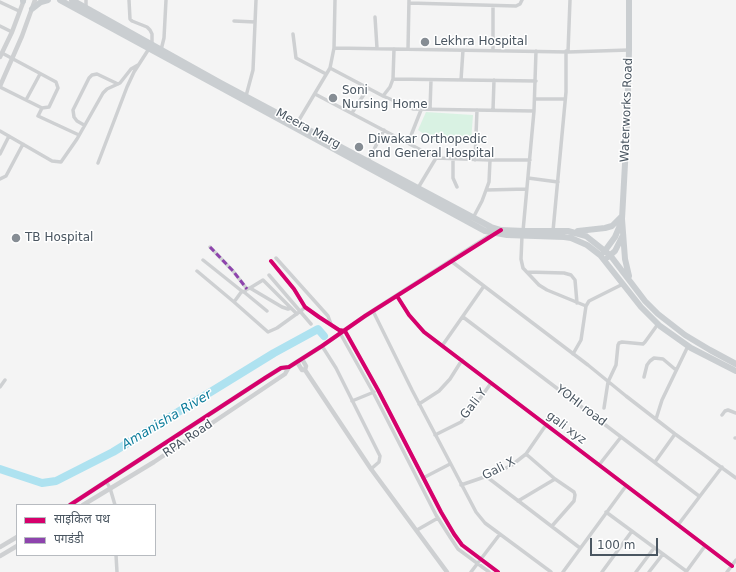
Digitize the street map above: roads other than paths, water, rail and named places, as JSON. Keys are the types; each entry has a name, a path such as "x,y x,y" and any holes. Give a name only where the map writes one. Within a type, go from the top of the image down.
{"main road":[{"path":"32,9 48,0"},
{"name":"Meera Marg","path":"60,0 150,46 491,228 571,238 587,245 600,255"},
{"name":"Meera Marg","path":"72,0 150,46"},
{"name":"Waterworks Road","path":"622,218 629,50 629,0"},
{"name":"Meera Marg","path":"161,52 246,96 481,229 493,234 571,231 586,236 608,253 658,314 671,325 710,350 736,364"},
{"path":"571,231 605,228 612,226 622,218"},
{"path":"622,218 625,259 630,279"},
{"path":"604,261 622,218"},
{"path":"623,235 619,244 608,253 600,255 641,307 658,324 688,346 736,371"}],"street":[{"path":"23,0 12,32 1,55 12,58 56,82 58,88 49,107 42,108 0,86 12,58 32,9 35,0"},
{"path":"86,0 86,8"},
{"path":"98,163 127,87 150,46 152,34 150,30 147,27 132,22 130,19 129,0"},
{"path":"161,52 164,38 166,0"},
{"path":"246,96 252,70 256,0"},
{"path":"296,125 330,68 334,48 335,0"},
{"path":"408,49 409,2 452,2 493,6 516,6 520,4 522,0"},
{"path":"553,231 565,99 570,0"},
{"path":"0,2 20,11"},
{"path":"493,6 493,51"},
{"path":"375,17 377,48"},
{"path":"234,21 255,22"},
{"path":"0,26 12,32"},
{"path":"293,34 296,58 326,74"},
{"path":"334,48 567,52 629,50"},
{"path":"383,96 390,87 393,79 394,49"},
{"path":"461,80 463,50"},
{"path":"536,51 535,99 522,233 521,259 523,268 539,285 547,290 586,306"},
{"path":"0,131 52,161 60,162 69,152 103,93 107,89 118,84 131,69 138,65"},
{"path":"330,68 383,96 413,109 534,111"},
{"path":"26,100 40,74"},
{"path":"84,125 77,121 73,110 89,78 96,74 118,84"},
{"path":"393,79 536,81"},
{"path":"430,109 431,80"},
{"path":"493,110 494,80"},
{"path":"352,113 368,88"},
{"path":"315,94 436,158 530,160"},
{"path":"535,99 565,99"},
{"path":"42,108 38,116 79,135"},
{"path":"408,143 421,110"},
{"path":"476,160 477,110"},
{"path":"368,162 384,130"},
{"path":"0,154 9,136"},
{"path":"0,179 6,176 23,144"},
{"path":"418,188 436,158"},
{"path":"453,159 453,178 457,187"},
{"path":"473,218 486,190 490,177 490,160"},
{"path":"528,178 558,182"},
{"path":"486,190 527,189"},
{"path":"72,504 265,378 302,359 340,332 345,331 373,311 501,230"},
{"path":"210,247 248,288 282,307 288,309 291,308"},
{"path":"276,258 328,316 331,324"},
{"path":"203,260 267,311"},
{"path":"271,261 294,289 305,307 331,324 340,332 373,392 438,518 458,549 489,572"},
{"path":"451,261 675,434 736,478"},
{"path":"197,271 270,332 305,307"},
{"path":"526,272 564,272 571,276 576,280 577,303"},
{"path":"269,275 299,312 312,324"},
{"path":"234,302 248,288 264,280 291,308 299,312"},
{"path":"573,354 581,340 586,306 592,299 623,284"},
{"path":"442,346 484,286"},
{"name":"gali xyz","path":"397,296 424,332 732,566"},
{"path":"373,311 450,464 480,517 551,572"},
{"name":"YOHI road","path":"462,317 699,496"},
{"path":"604,408 608,382 616,366 619,343 643,344 658,324"},
{"path":"345,331 454,534 462,545 498,572"},
{"path":"322,346 336,368 380,456 379,462 371,469"},
{"path":"656,419 662,400 688,346"},
{"path":"644,377 647,365 650,360 654,358 663,359 676,370"},
{"path":"302,359 306,366 305,370"},
{"path":"419,404 439,391 450,379 462,360"},
{"path":"297,362 302,370 305,370 371,469 447,572"},
{"name":"RPA Road","path":"85,504 154,462 285,374 289,367"},
{"path":"0,387 5,380"},
{"name":"Gali Y","path":"435,435 461,422 491,383"},
{"path":"352,401 378,390"},
{"path":"722,414 728,410 736,413"},
{"name":"Gali X","path":"461,485 486,477 512,465 526,454 546,425"},
{"path":"655,462 675,434"},
{"path":"599,465 621,437"},
{"path":"526,454 576,495 574,501 552,526"},
{"path":"418,480 450,464"},
{"path":"678,525 722,467"},
{"path":"486,477 580,548"},
{"path":"518,501 555,479"},
{"path":"106,482 110,488 115,504"},
{"path":"563,572 626,486"},
{"path":"606,512 686,571 705,546"},
{"path":"417,530 438,518"},
{"path":"605,571 632,531"},
{"path":"450,537 454,534"},
{"path":"471,572 500,534"},
{"path":"0,547 16,538"},
{"path":"0,556 16,547"},
{"path":"636,572 654,548"},
{"path":"649,572 663,554"},
{"path":"116,556 117,572"},
{"path":"727,572 736,560"}],"waterway":[{"name":"Amanisha River","path":"0,469 42,483 56,481 113,452 274,353 318,329 324,336"}],"place":[{"name":"Lekhra Hospital","path":"425,42"},
{"name":"Soni Nursing Home","path":"333,98"},
{"name":"Diwakar Orthopedic and General Hospital","path":"359,147"},
{"name":"TB Hospital","path":"16,238"}]}
